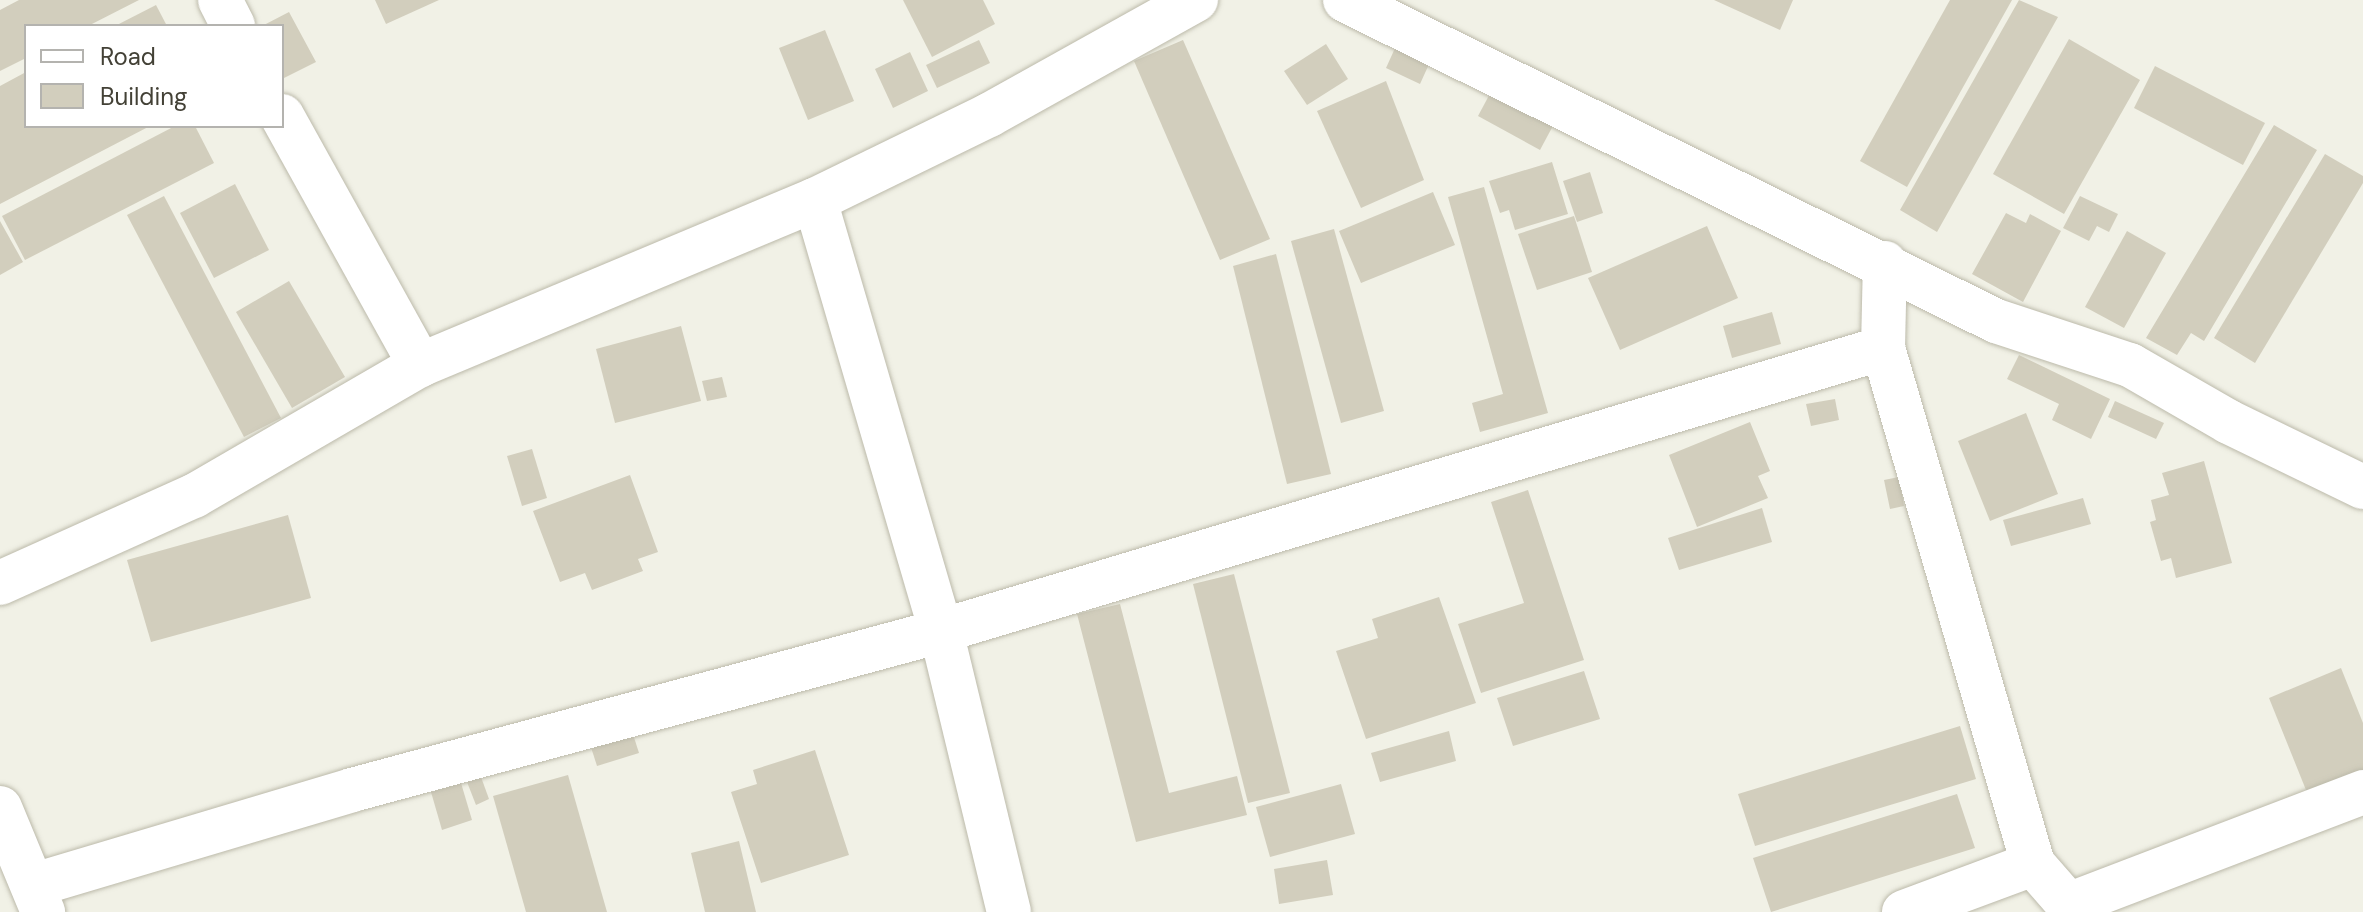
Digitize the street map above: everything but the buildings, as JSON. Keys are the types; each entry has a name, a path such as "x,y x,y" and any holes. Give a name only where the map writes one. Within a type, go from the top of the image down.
{"street":[{"path":"220,0 232,24"},
{"path":"0,583 194,496 420,365 815,200 989,115 1196,0"},
{"path":"1345,0 1885,263 1996,321 2130,365 2229,422 2363,487"},
{"path":"284,120 420,365"},
{"path":"815,200 941,631 1009,912"},
{"path":"1885,263 1883,348 2033,864 2074,907 2363,792"},
{"path":"0,808 38,898 352,790 941,631 1883,348"},
{"path":"1904,912 2033,864"}]}
